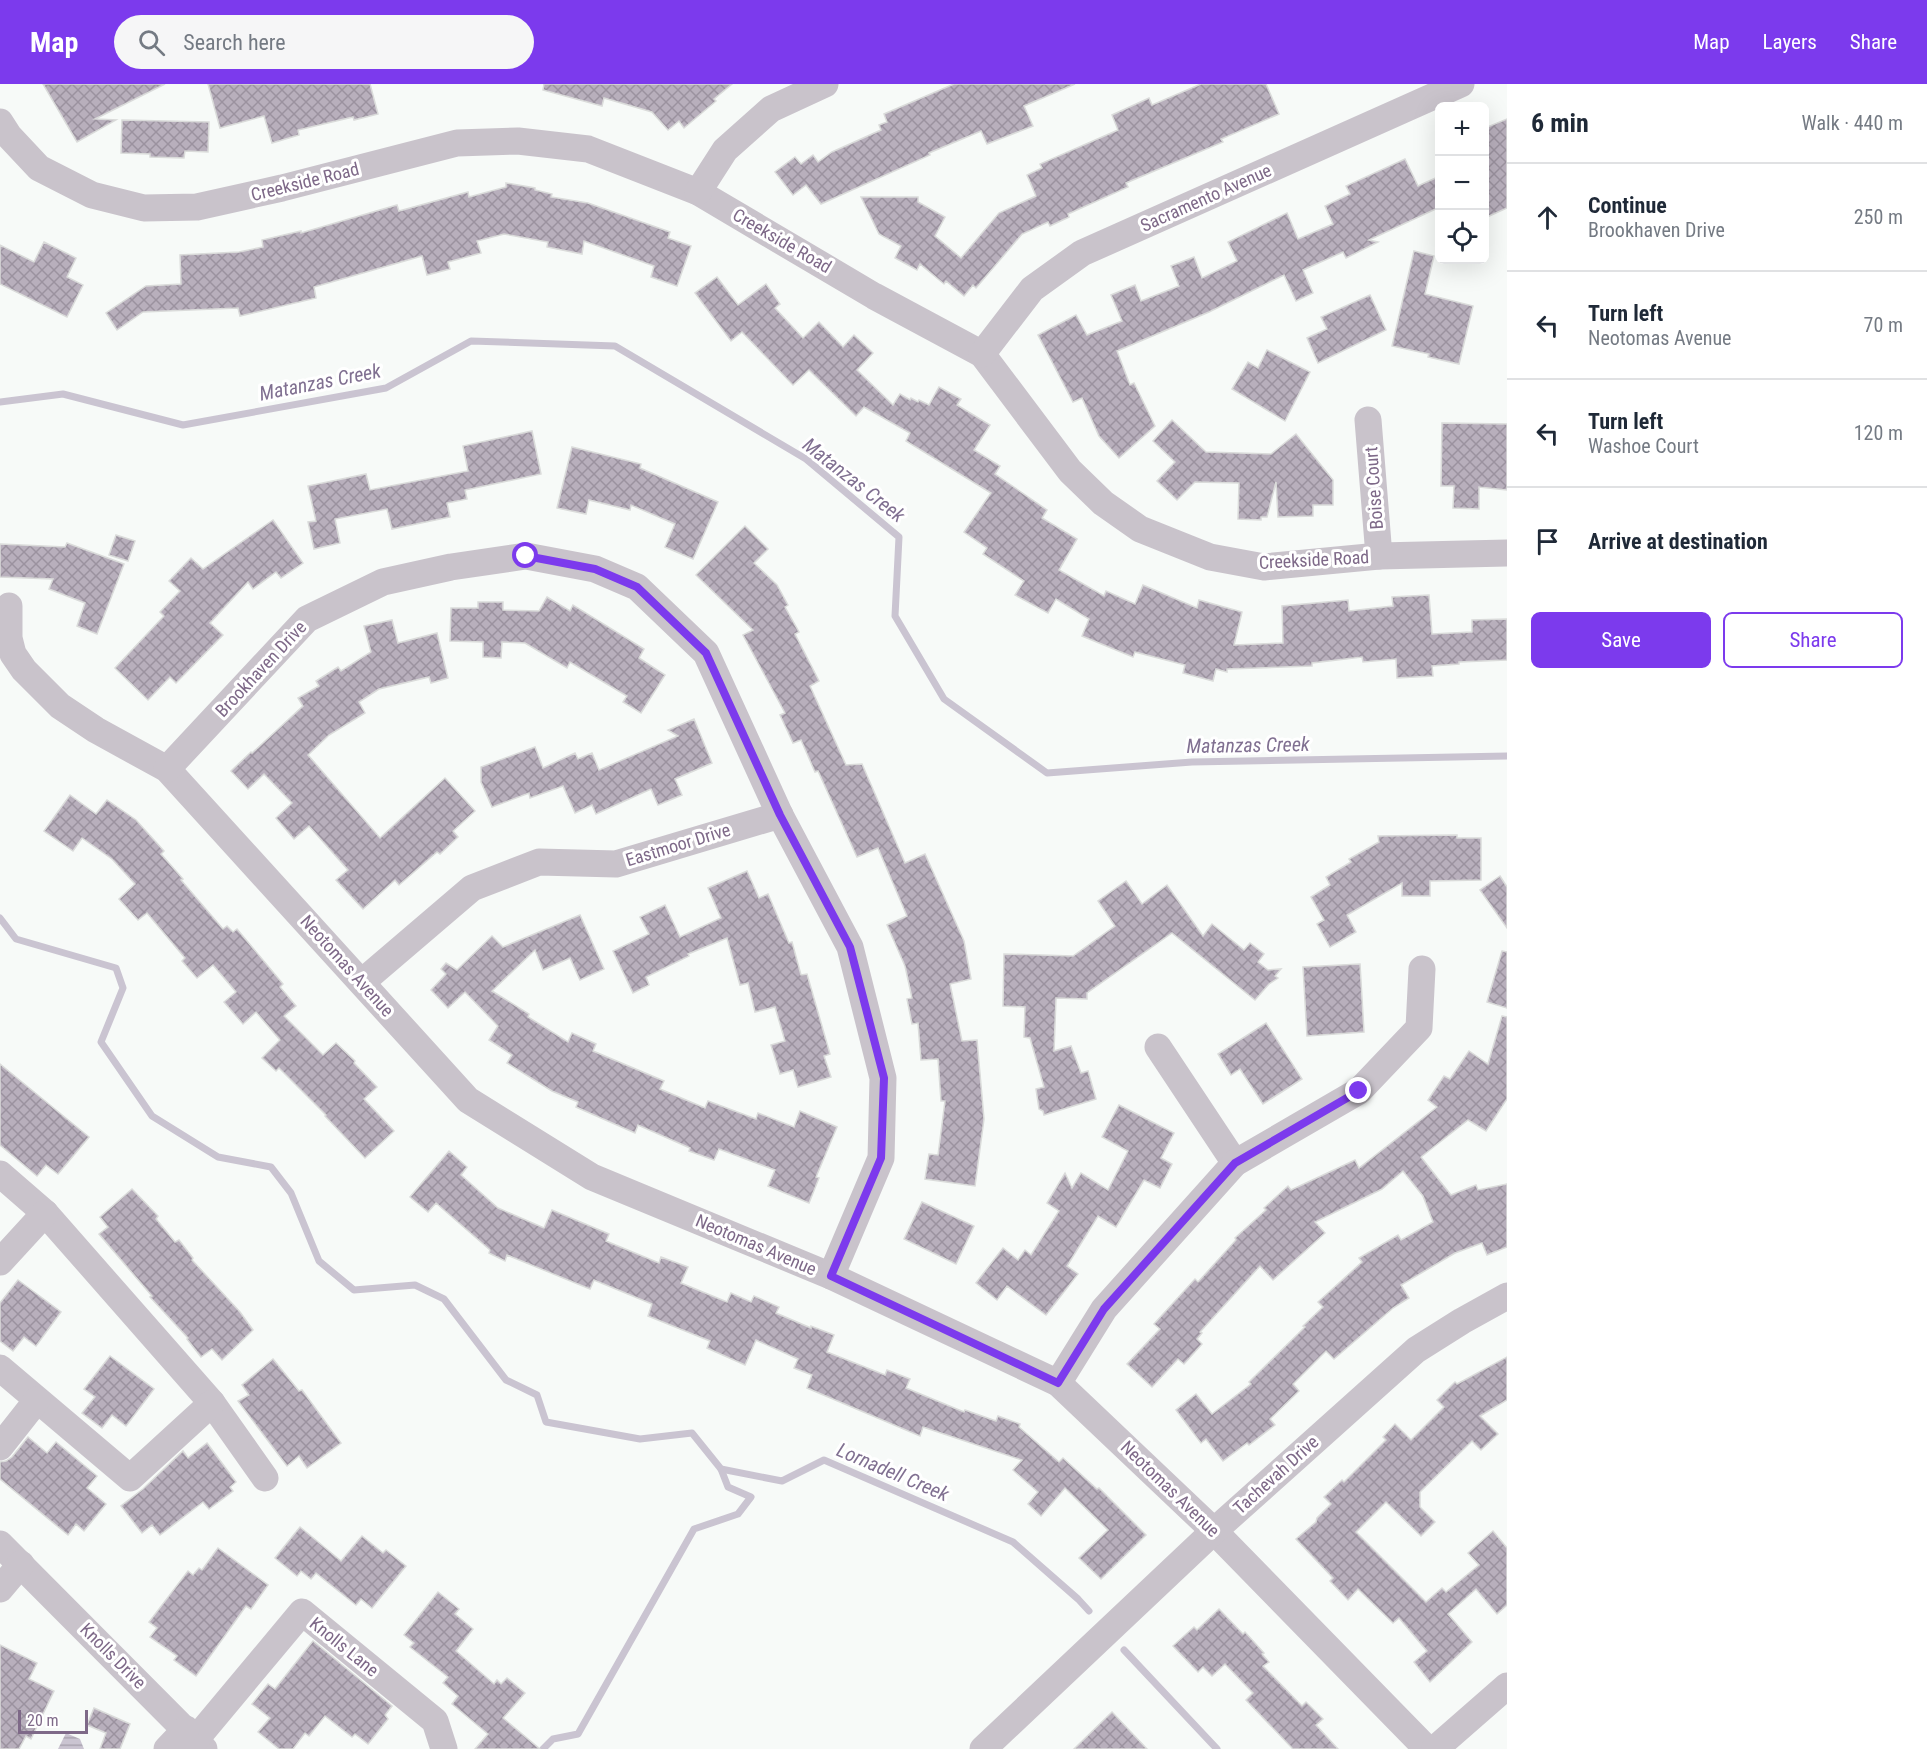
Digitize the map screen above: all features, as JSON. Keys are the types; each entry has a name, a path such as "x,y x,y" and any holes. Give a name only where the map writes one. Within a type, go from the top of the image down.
{"street":[{"path":"698,192 725,150 771,110 825,84"},
{"name":"Sacramento Avenue","path":"982,354 1032,289 1082,253 1461,84"},
{"name":"Creekside Road","path":"0,122 9,136 39,168 92,195 144,208 196,207 282,189 456,143 518,141 588,149 698,192 874,296 982,354 1070,471 1103,503 1140,529 1210,557 1264,567 1379,556 1507,553"},
{"name":"Boise Court","path":"1368,420 1379,556"},
{"name":"Brookhaven Drive","path":"167,769 307,619 383,582 451,567 526,556 595,569 637,587 706,653 780,815 850,947 884,1078 881,1158 831,1276"},
{"name":"Neotomas Avenue","path":"9,606 9,638 13,654 18,662 60,706 96,730 167,769 468,1100 592,1177 831,1276 1058,1383 1214,1531 1427,1749"},
{"name":"Eastmoor Drive","path":"362,982 472,888 539,862 616,864 780,815"},
{"path":"1058,1383 1104,1309 1235,1163 1359,1091 1419,1028 1422,969"},
{"path":"1158,1047 1235,1163"},
{"path":"0,1174 45,1213 212,1403 265,1478"},
{"path":"0,1262 45,1213"},
{"name":"Tachevah Drive","path":"983,1749 1214,1531 1416,1350 1507,1296"},
{"path":"0,1368 130,1478 212,1403"},
{"path":"0,1447 37,1400"},
{"name":"Knolls Drive","path":"0,1544 196,1739"},
{"path":"0,1589 21,1564"},
{"name":"Knolls Lane","path":"196,1739 302,1612 435,1720 444,1749"},
{"path":"1435,1749 1507,1686"},
{"path":"166,1749 196,1739"}],"shaded area":[{"path":"66,1733 80,1739 84,1749 58,1749"}],"building":[{"path":"43,84 165,84 95,119 116,120 77,142"},
{"path":"208,84 370,84 378,114 354,120 353,117 298,130 299,135 272,143 264,116 220,128"},
{"path":"544,84 732,84 684,128 679,121 668,130 652,112 604,98 602,106 543,90"},
{"path":"954,84 1075,84 1024,106 1033,126 987,144 981,131 821,204 806,185 793,195 775,172 795,157 801,164 813,155 818,162 832,152 881,130 879,125 887,122 884,114"},
{"path":"1201,84 1266,84 1279,114 1221,139 1223,142 1126,183 1128,187 1068,214 1069,217 1050,226 1048,222 1022,234 976,288 973,285 964,296 946,281 944,284 920,264 917,270 895,258 901,246 879,234 861,197 918,197 918,202 945,217 935,236 961,258 999,213 1036,196 1027,175 1042,168 1040,164 1118,130 1112,115 1149,98 1152,105"},
{"path":"1507,119 1507,208 1489,216 1489,156 1489,126"},
{"path":"122,120 209,122 208,152 185,151 184,158 121,153"},
{"path":"1405,159 1418,186 1435,178 1435,209 1369,240 1378,242 1346,258 1343,252 1303,270 1313,293 1296,301 1284,275 1209,312 1117,351 1130,385 1134,383 1155,426 1119,458 1099,436 1082,398 1073,402 1038,335 1076,315 1087,335 1122,321 1111,295 1135,285 1141,301 1179,286 1171,266 1194,257 1202,278 1237,261 1228,242 1287,213 1298,239 1333,224 1325,206 1350,194 1346,186"},
{"path":"506,183 535,188 535,190 552,194 551,197 588,203 670,232 668,238 691,246 677,286 651,277 654,266 584,241 582,254 547,247 548,242 504,234 477,241 481,253 448,262 450,269 427,275 422,256 314,287 316,298 240,316 238,308 143,312 117,330 106,313 146,286 181,284 180,255 239,252 263,247 262,240 301,231 301,233 397,205 399,211 468,192 469,197 506,187"},
{"path":"44,242 76,258 67,277 83,285 67,317 0,284 0,245 34,262"},
{"path":"1414,251 1434,256 1425,294 1473,306 1459,364 1428,357 1429,354 1392,346"},
{"path":"717,277 738,305 766,284 780,304 775,308 803,338 819,322 843,347 854,335 873,353 857,370 893,405 900,394 910,400 911,398 918,402 919,400 929,405 939,387 961,399 957,405 990,425 974,450 1000,466 995,474 1047,510 1042,518 1077,539 1059,570 1104,596 1106,591 1135,604 1143,585 1197,608 1199,600 1242,612 1234,645 1283,643 1282,606 1348,600 1349,611 1393,606 1392,597 1429,595 1432,634 1472,632 1472,620 1507,619 1507,660 1459,662 1459,664 1432,666 1433,676 1397,678 1396,659 1363,662 1362,657 1312,663 1312,666 1227,669 1227,672 1216,669 1213,681 1183,673 1185,665 1135,652 1133,657 1082,636 1089,619 1056,599 1048,613 1015,595 1024,581 983,554 987,548 964,532 991,493 906,441 910,433 864,407 856,416 809,370 793,385 742,332 731,341 695,293"},
{"path":"1370,295 1386,330 1318,363 1307,338 1327,329 1321,317"},
{"path":"1267,350 1310,372 1285,421 1232,389 1248,362 1258,368"},
{"path":"1172,420 1206,452 1271,454 1296,434 1333,480 1333,505 1313,505 1313,516 1278,517 1276,482 1267,517 1261,517 1261,520 1238,519 1239,483 1195,482 1177,500 1157,481 1175,462 1153,441"},
{"path":"1442,423 1507,424 1507,490 1479,487 1479,509 1453,508 1454,486 1441,486"},
{"path":"532,431 541,474 465,490 467,499 447,503 450,517 392,529 387,509 335,519 340,543 314,549 308,522 316,521 308,486 366,474 370,490 468,471 463,446"},
{"path":"572,447 641,464 640,468 718,502 693,559 665,547 675,524 631,505 630,510 589,500 586,514 557,508"},
{"path":"273,520 303,563 281,578 276,572 253,589 248,582 210,623 223,635 176,683 170,677 148,700 115,668 164,616 160,612 180,591 169,581 191,558 203,569"},
{"path":"745,526 768,549 754,563 777,585 788,605 785,607 799,632 795,634 819,681 810,686 846,765 862,764 905,863 925,854 964,941 971,979 950,984 962,1041 977,1040 984,1119 975,1186 925,1179 929,1154 938,1155 945,1101 941,1101 938,1059 921,1060 918,1023 912,1024 907,999 912,998 905,966 887,925 907,916 878,848 857,857 818,771 815,772 801,740 793,743 780,715 785,713 743,635 753,630 696,575"},
{"path":"116,535 135,541 128,561 109,555"},
{"path":"67,543 124,564 97,634 77,626 85,603 49,589 53,579 0,577 0,544 65,547"},
{"path":"547,597 570,611 573,605 644,649 639,658 665,675 641,713 623,702 627,696 570,662 567,668 525,643 502,642 501,658 483,657 483,642 450,641 451,608 478,608 478,602 503,602 503,610 539,611"},
{"path":"392,620 398,643 437,633 448,678 431,683 429,677 379,689 359,702 365,713 329,735 308,755 380,838 445,778 475,811 453,831 458,837 440,854 437,852 399,885 395,880 363,909 336,880 348,870 309,826 294,839 276,818 292,803 264,774 248,789 231,771 303,706 298,698 319,686 316,681 338,667 341,671 371,652 364,626"},
{"path":"694,719 712,763 675,779 682,795 658,805 651,789 596,814 592,805 575,813 563,786 530,798 529,793 492,807 481,782 481,767 535,747 543,768 575,753 578,759 592,753 599,770 678,736 668,730"},
{"path":"70,795 96,814 107,800 136,820 164,851 161,854 223,929 227,926 233,932 237,929 283,984 280,987 296,1006 284,1016 323,1055 336,1043 377,1087 364,1099 394,1131 365,1158 279,1068 276,1071 262,1058 280,1040 256,1012 243,1024 224,1002 236,992 213,965 197,978 182,961 185,958 147,913 138,920 119,899 135,884 112,859 82,838 73,851 44,831"},
{"path":"1457,835 1457,838 1481,838 1481,880 1430,881 1430,896 1402,896 1402,883 1347,915 1356,932 1330,947 1317,924 1324,920 1311,897 1330,885 1326,877 1351,862 1349,859 1379,842 1378,836"},
{"path":"747,871 759,898 768,894 789,943 792,942 801,975 807,974 830,1054 824,1056 831,1077 798,1087 793,1070 780,1074 771,1045 785,1041 775,1007 755,1012 748,983 740,985 727,938 688,954 689,956 646,977 649,985 633,993 613,951 649,934 640,917 665,905 680,937 721,918 708,888"},
{"path":"1500,876 1507,887 1507,928 1480,890"},
{"path":"1126,881 1142,904 1167,885 1203,936 1212,924 1244,950 1250,943 1264,954 1258,962 1268,970 1281,969 1275,976 1278,978 1269,984 1255,1000 1172,933 1087,993 1087,999 1056,998 1054,1051 1071,1046 1081,1073 1088,1071 1096,1099 1044,1115 1039,1109 1036,1089 1044,1087 1030,1038 1024,1037 1025,1007 1003,1006 1004,954 1073,956 1115,926 1098,901"},
{"path":"580,915 604,969 580,980 570,958 543,970 535,950 492,991 568,1042 572,1033 596,1044 593,1051 664,1081 660,1089 705,1108 708,1101 756,1119 758,1113 794,1127 800,1111 837,1127 816,1177 819,1178 809,1203 768,1186 775,1170 719,1149 714,1160 689,1151 690,1148 638,1125 635,1133 576,1107 578,1102 552,1091 507,1063 512,1055 489,1040 498,1026 465,992 448,1008 431,990 446,974 441,969 446,963 457,970 492,936 503,947"},
{"path":"1502,951 1507,952 1507,1008 1487,1002"},
{"path":"1360,964 1364,1032 1307,1036 1303,967"},
{"path":"1502,1016 1507,1017 1507,1099 1486,1131 1468,1120 1421,1157 1451,1195 1476,1185 1478,1190 1507,1184 1507,1247 1487,1255 1482,1243 1455,1253 1401,1285 1409,1298 1393,1308 1334,1359 1326,1351 1293,1384 1299,1391 1270,1419 1275,1425 1223,1461 1206,1439 1201,1443 1176,1410 1196,1394 1212,1414 1251,1384 1249,1382 1305,1327 1303,1326 1323,1307 1318,1302 1362,1262 1359,1258 1398,1235 1401,1240 1433,1222 1423,1196 1403,1171 1382,1189 1315,1222 1325,1233 1273,1280 1260,1266 1200,1332 1202,1333 1197,1339 1202,1344 1184,1364 1178,1359 1152,1387 1127,1364 1160,1329 1154,1324 1195,1279 1198,1282 1236,1240 1235,1238 1288,1186 1291,1190 1355,1160 1359,1168 1437,1107 1428,1100 1444,1076 1450,1079 1469,1051 1488,1064"},
{"path":"1266,1023 1302,1079 1263,1104 1240,1069 1231,1075 1218,1054"},
{"path":"0,1064 89,1137 58,1174 46,1165 37,1176 0,1145"},
{"path":"1119,1105 1174,1133 1161,1158 1172,1164 1160,1188 1144,1180 1116,1227 1098,1216 1067,1266 1078,1274 1046,1315 1007,1286 997,1300 976,1283 1003,1248 1018,1260 1025,1250 1031,1255 1059,1211 1047,1203 1065,1173 1072,1188 1081,1173 1108,1190 1128,1151 1102,1137"},
{"path":"449,1151 467,1167 461,1175 498,1208 544,1228 552,1210 609,1234 606,1241 659,1263 661,1257 688,1267 681,1283 727,1302 731,1293 751,1302 754,1296 779,1307 776,1313 834,1335 827,1352 885,1375 887,1370 910,1379 906,1388 964,1412 965,1410 996,1421 998,1416 1020,1424 1019,1427 1059,1462 1063,1458 1097,1489 1099,1488 1146,1535 1101,1579 1079,1558 1108,1530 1065,1488 1041,1516 1028,1504 1038,1492 1013,1470 1022,1460 923,1427 920,1436 807,1388 812,1375 794,1368 798,1359 756,1340 745,1365 707,1348 710,1341 648,1316 652,1304 594,1280 590,1289 507,1255 505,1261 489,1253 490,1250 436,1203 428,1212 410,1197"},
{"path":"132,1189 158,1216 156,1219 175,1242 179,1240 193,1258 192,1260 240,1312 253,1330 222,1360 212,1349 201,1357 188,1338 150,1297 152,1296 99,1234 108,1227 100,1217"},
{"path":"922,1202 974,1226 956,1264 904,1239"},
{"path":"18,1280 61,1312 36,1346 24,1337 13,1351 0,1341 0,1303"},
{"path":"110,1356 154,1389 126,1426 112,1415 102,1428 82,1413 95,1397 84,1389"},
{"path":"1507,1357 1507,1400 1480,1416 1498,1434 1481,1450 1472,1441 1420,1492 1420,1507 1435,1522 1421,1536 1386,1502 1356,1532 1426,1602 1442,1588 1446,1592 1479,1565 1468,1553 1493,1531 1507,1548 1507,1605 1497,1614 1476,1589 1448,1614 1472,1642 1430,1682 1414,1662 1427,1651 1399,1618 1393,1623 1358,1589 1348,1600 1330,1581 1333,1578 1296,1539 1316,1522 1331,1504 1324,1497 1342,1480 1344,1482 1386,1440 1383,1437 1395,1424 1411,1440 1444,1407 1437,1400 1455,1382 1457,1384"},
{"path":"273,1359 299,1391 302,1390 341,1443 307,1468 299,1456 287,1466 238,1401 249,1395 242,1385"},
{"path":"28,1437 47,1453 56,1442 97,1476 87,1488 106,1504 84,1531 76,1524 68,1535 0,1479 0,1462 12,1457"},
{"path":"207,1443 236,1482 230,1487 233,1491 209,1509 203,1502 160,1535 152,1525 142,1533 121,1506 143,1489 183,1451 188,1458"},
{"path":"300,1527 341,1561 362,1536 383,1553 386,1550 406,1566 372,1608 361,1599 356,1605 316,1573 311,1579 301,1571 297,1576 275,1558"},
{"path":"218,1548 268,1585 251,1609 246,1606 196,1676 174,1660 177,1656 150,1637 157,1628 149,1622 188,1571 193,1575 199,1568 202,1570"},
{"path":"438,1592 459,1609 455,1614 473,1629 456,1651 494,1684 497,1680 501,1684 507,1678 525,1693 503,1718 540,1749 475,1749 488,1734 452,1704 458,1696 443,1683 448,1677 410,1647 414,1643 404,1635"},
{"path":"1219,1609 1264,1653 1262,1654 1269,1662 1263,1666 1302,1706 1306,1702 1323,1719 1316,1725 1338,1749 1293,1749 1246,1700 1253,1693 1225,1664 1212,1676 1203,1667 1198,1672 1173,1646 1194,1627 1197,1630"},
{"path":"313,1641 392,1706 385,1715 388,1719 368,1744 355,1734 352,1737 325,1716 309,1736 305,1733 293,1749 279,1749 258,1732 270,1718 252,1704 268,1684 275,1689"},
{"path":"0,1645 37,1663 29,1679 54,1691 31,1739 26,1736 19,1749 0,1749"},
{"path":"94,1708 130,1724 120,1749 100,1749 106,1733 87,1725"},
{"path":"1112,1712 1147,1749 1074,1749"}],"waterway":[{"name":"Matanzas Creek","path":"0,402 63,394 183,425 386,388 471,341 615,346 806,459 899,537 895,616 944,699 1047,773 1192,762 1507,756"},
{"name":"Lornadell Creek","path":"0,918 16,939 116,968 123,988 101,1042 152,1116 218,1157 271,1167 291,1193 319,1261 354,1290 415,1285 444,1299 506,1380 537,1395 546,1422 640,1439 692,1433 721,1469 782,1481 824,1460 1013,1542 1089,1611"},
{"path":"543,1749 553,1739 578,1734 694,1529 738,1514 751,1497 728,1487 721,1469"},
{"name":"Lornadell Creek","path":"1124,1650 1217,1749"}],"route":[{"path":"526,556 595,569 637,587 706,653 780,815 850,947 884,1078 881,1158 831,1276 1058,1383 1104,1309 1235,1163 1359,1091"}]}
